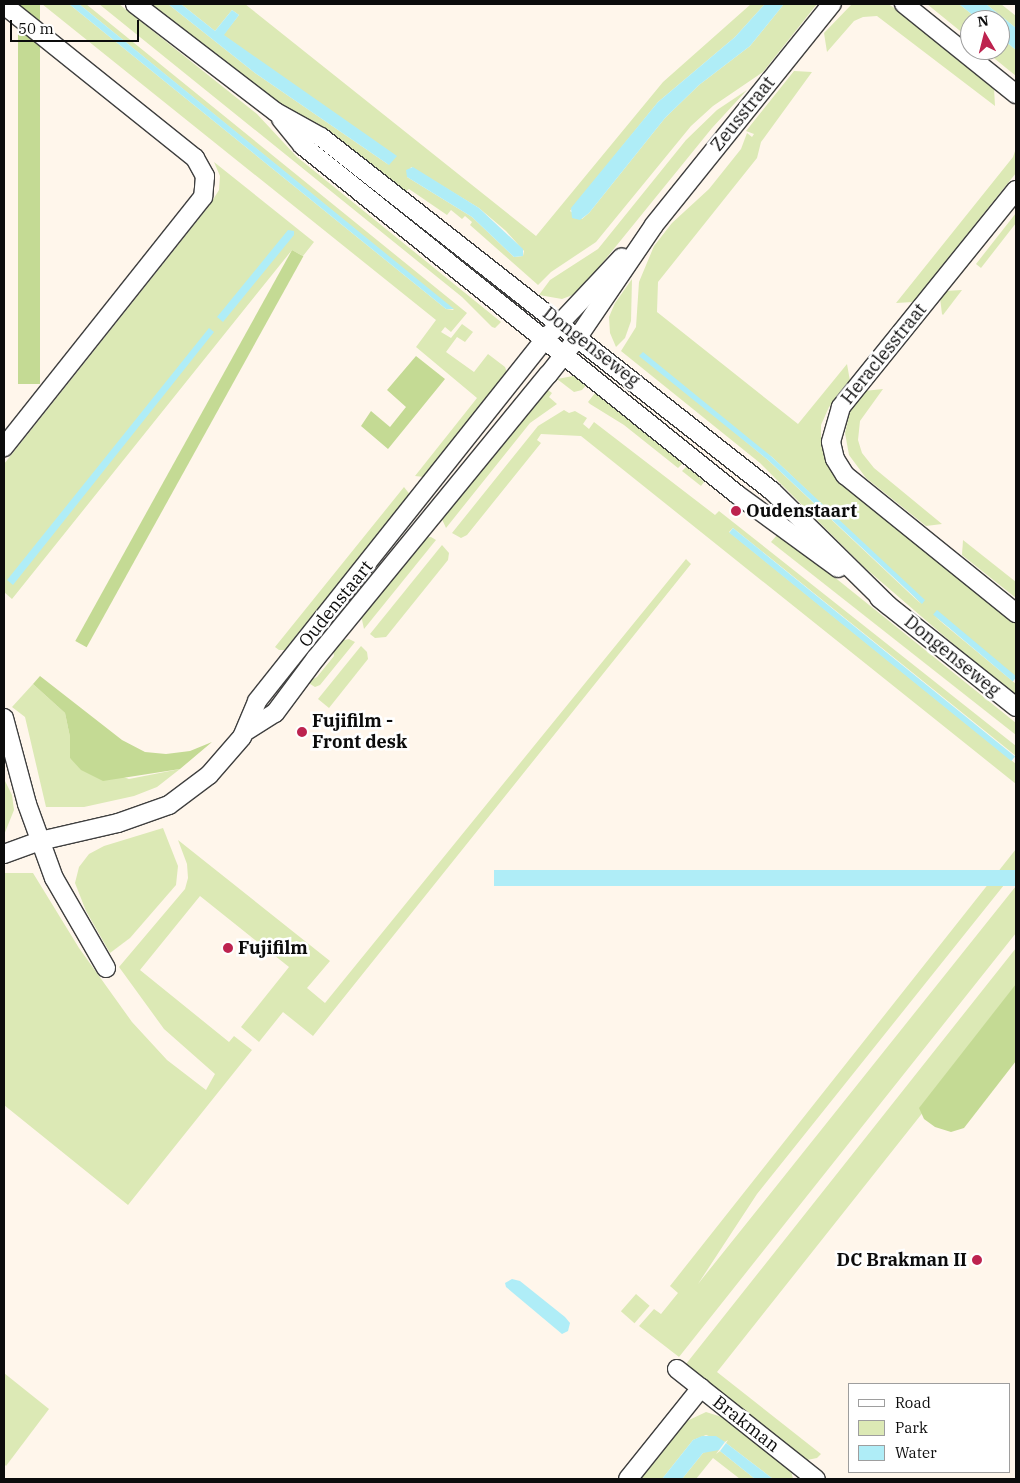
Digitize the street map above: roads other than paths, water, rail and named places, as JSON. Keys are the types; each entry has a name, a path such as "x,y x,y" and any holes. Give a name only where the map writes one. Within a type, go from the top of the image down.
{"street":[{"name":"Dongenseweg","path":"136,4 276,112 321,136 772,491 888,604"},
{"name":"Zeusstraat","path":"578,337 654,225 832,4"},
{"path":"904,4 1016,94"},
{"path":"4,5 195,158 205,176 203,197 4,447"},
{"name":"Dongenseweg","path":"276,112 302,145 563,355 738,495 888,604 1016,707"},
{"name":"Heraclesstraat","path":"1016,190 841,407 831,442 836,459 845,476 1016,613"},
{"name":"Zeusstraat","path":"559,322 654,225"},
{"name":"Oudenstaart","path":"4,854 40,841 118,823 169,805 209,776 246,731 258,701 559,322"},
{"name":"Oudenstaart","path":"246,731 275,713 578,337"},
{"path":"4,718 40,841 67,903 106,968"},
{"path":"4,757 18,770"},
{"name":"Brakman","path":"677,1369 816,1479"},
{"path":"628,1479 701,1388"}],"water":[{"path":"69,4 79,4 454,309 446,309"},
{"path":"168,4 181,4 215,31 232,10 239,15 224,35 397,156 389,165 255,73"},
{"path":"765,4 784,4 750,46 699,85 665,118 589,213 580,220 572,218 571,208 658,102 735,37"},
{"path":"959,4 986,4 994,10 966,10"},
{"path":"1010,23 1016,28 1016,50 1010,45"},
{"path":"413,167 479,208 523,249 523,256 514,257 472,217 407,177 406,170"},
{"path":"288,230 294,231 294,235 223,322 217,317"},
{"path":"209,328 214,332 13,585 7,580"},
{"path":"643,352 772,457 925,600 922,604 768,460 639,356"},
{"path":"733,528 1015,756 1011,761 729,533"},
{"path":"937,610 1016,676 1013,681 933,615"},
{"path":"494,870 1016,870 1016,886 494,886"},
{"path":"512,1279 520,1281 565,1317 570,1323 568,1331 562,1334 506,1287 505,1283"},
{"path":"702,1436 716,1436 725,1442 719,1450 703,1453 682,1479 662,1479 693,1440"},
{"path":"726,1443 773,1479 755,1479 720,1451"}],"place":[{"name":"Oudenstaart","path":"736,511"},
{"name":"Fujifilm - Front desk","path":"302,732"},
{"name":"Fujifilm","path":"228,948"},
{"name":"DC Brakman II","path":"977,1260"}]}
